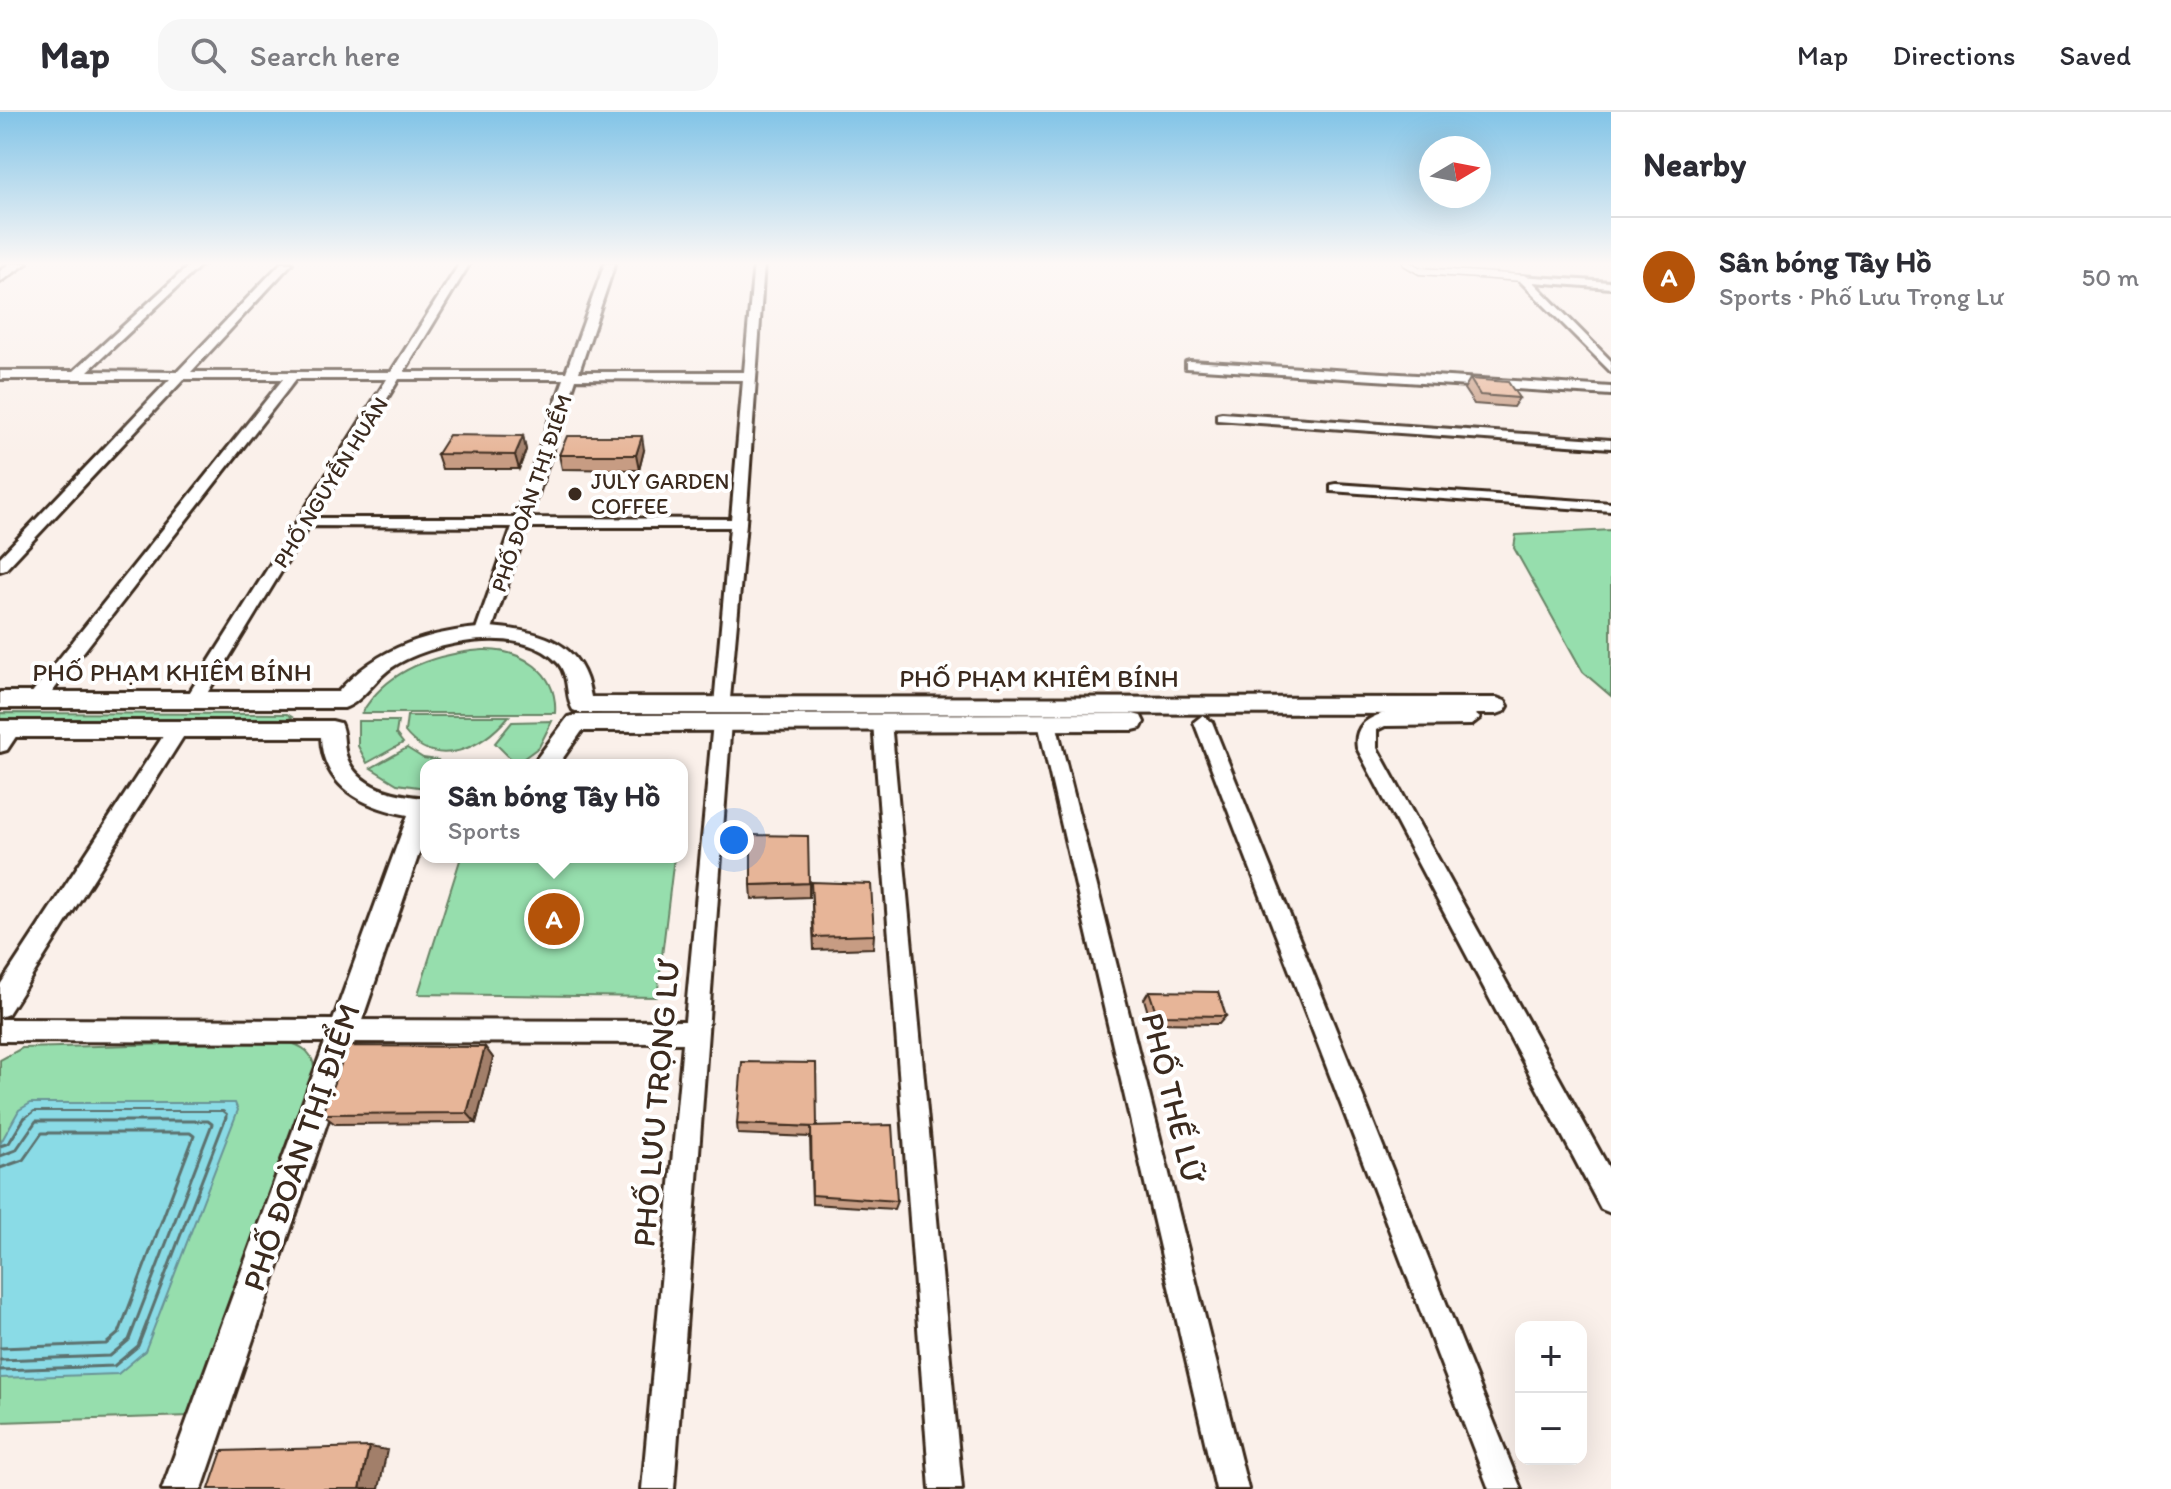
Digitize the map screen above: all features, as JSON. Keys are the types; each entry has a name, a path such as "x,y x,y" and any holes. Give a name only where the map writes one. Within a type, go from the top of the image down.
{"street":[{"path":"77,375 129,327"},
{"path":"0,566 227,327"},
{"name":"PHỐ NGUYỄN HUÂN","path":"194,700 426,327"},
{"name":"PHỐ ĐOÀN THỊ ĐIỂM","path":"483,632 588,327"},
{"name":"PHỐ LƯU TRỌNG LƯ","path":"658,1489 753,327"},
{"path":"1570,327 1611,368"},
{"path":"1588,346 1611,347"},
{"path":"1190,365 1611,391"},
{"path":"0,375 749,376"},
{"path":"36,700 292,376"},
{"path":"1222,417 1611,444"},
{"path":"1336,488 1611,507"},
{"path":"305,522 739,523"},
{"path":"483,632 514,634 552,649 576,675 578,714 559,750 550,759"},
{"name":"PHỐ PHẠM KHIÊM BÍNH","path":"0,700 344,700 366,676 395,656 447,636 483,632"},
{"name":"PHỐ PHẠM KHIÊM BÍNH","path":"578,714 1497,706"},
{"name":"PHỐ PHẠM KHIÊM BÍNH","path":"723,714 882,722 1328,723"},
{"path":"1471,718 1382,719 1369,726 1365,736 1367,748 1611,1199"},
{"path":"882,722 946,1489"},
{"path":"1203,722 1505,1489"},
{"name":"PHỐ THẾ LỮ","path":"1047,723 1232,1489"},
{"path":"0,1006 178,729"},
{"path":"4,734 332,729 333,756 347,780 374,797 420,806"},
{"name":"PHỐ ĐOÀN THỊ ĐIỂM","path":"182,1489 342,1030 420,820"},
{"path":"0,1030 696,1032"}],"green space":[{"path":"1611,530 1611,696 1583,672 1514,548 1516,535"},
{"path":"483,650 511,654 534,666 550,686 555,713 362,713 385,685 414,666 447,655"},
{"path":"0,713 287,714 292,717 286,721 0,721"},
{"path":"407,716 509,716 473,745 445,753 431,751 405,732"},
{"path":"358,721 398,721 396,734 403,743 367,763 358,746"},
{"path":"552,721 539,747 523,759 511,759 495,743 512,722"},
{"path":"407,748 430,759 420,759 420,787 397,784 371,768"},
{"path":"459,863 673,863 657,997 418,994"},
{"path":"284,1041 307,1051 313,1060 315,1074 191,1416 0,1422 0,1060 22,1048"}],"water":[{"path":"31,1103 235,1103 238,1110 145,1351 118,1374 0,1378 0,1144 19,1110"}],"building":[{"path":"1470,379 1508,382 1519,398 1480,395"},
{"path":"449,435 523,436 515,455 437,454"},
{"path":"567,436 642,436 636,455 559,455"},
{"path":"751,835 808,836 809,883 751,885"},
{"path":"811,882 871,884 874,935 814,937"},
{"path":"1149,991 1218,992 1226,1016 1157,1015"},
{"path":"348,1046 485,1047 467,1113 322,1114"},
{"path":"742,1062 816,1063 817,1127 737,1124"},
{"path":"892,1125 897,1201 812,1195 811,1127"},
{"path":"369,1447 360,1489 209,1489 222,1451"}],"place":[{"name":"JULY GARDEN COFFEE","path":"575,494"},
{"name":"Sân bóng Tây Hồ","path":"554,919"}]}
